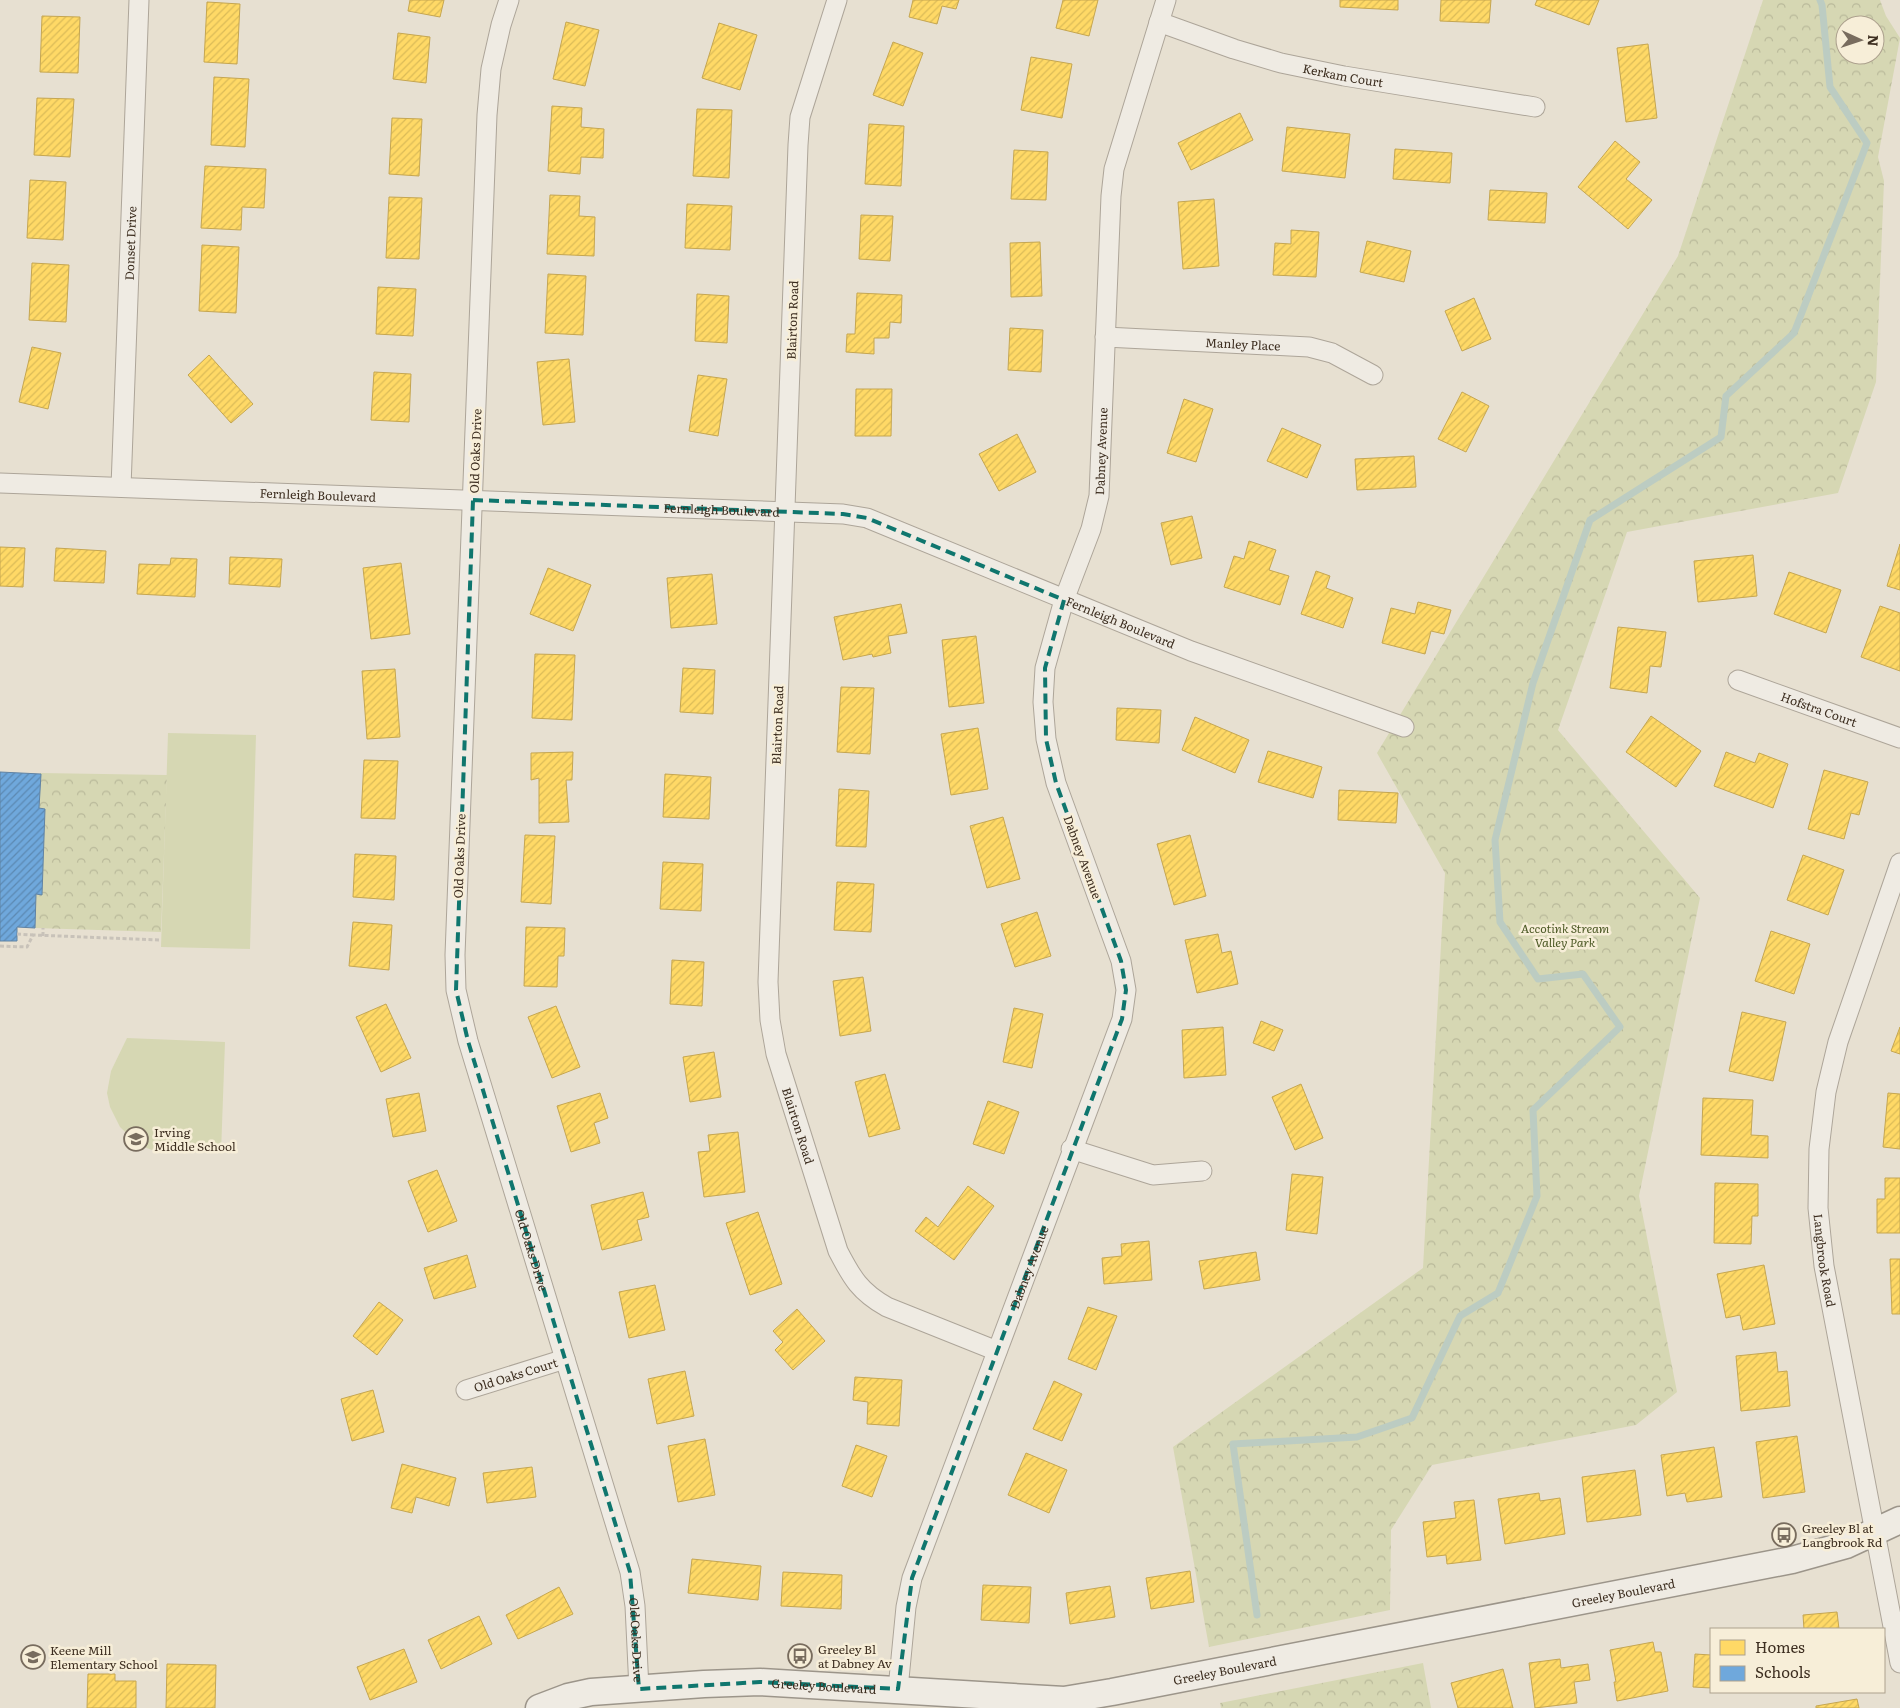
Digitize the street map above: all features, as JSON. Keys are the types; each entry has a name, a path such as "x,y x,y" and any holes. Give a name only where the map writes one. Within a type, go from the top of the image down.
{"street":[{"name":"Donset Drive","path":"122,487 139,0"},
{"name":"Old Oaks Drive","path":"509,0 491,69 487,115 455,955 456,990 468,1041 630,1572 635,1606 639,1688"},
{"name":"Blairton Road","path":"837,0 800,117 798,145 768,982 770,1020 776,1054 838,1251 854,1281 874,1300 887,1307 997,1351"},
{"name":"Dabney Avenue","path":"898,1690 906,1608 912,1578 1071,1149 1122,1019 1126,990 1121,961 1056,783 1046,739 1043,702 1045,668 1064,600 1092,528 1099,496 1111,196 1114,169 1166,0"},
{"name":"Kerkam Court","path":"1159,22 1234,49 1281,63 1344,76 1534,107"},
{"name":"Manley Place","path":"1105,337 1309,347 1332,353 1373,375"},
{"name":"Fernleigh Boulevard","path":"0,483 843,514 867,518 1191,651 1404,727"},
{"name":"Hofstra Court","path":"1738,680 1900,738"},
{"name":"Langbrook Road","path":"1900,863 1838,1042 1826,1092 1819,1149 1818,1208 1824,1266 1900,1663"},
{"path":"1071,1149 1153,1175 1202,1171"},
{"name":"Old Oaks Court","path":"466,1390 565,1359"},
{"name":"Greeley Boulevard","path":"539,1708 591,1692 760,1682 898,1690 1064,1704 1112,1692 1792,1560 1846,1545 1900,1520"}],"path":[{"path":"43,928 43,936"},
{"path":"16,934 161,940"},
{"path":"0,946 27,947 33,935"}],"highlighted area":[{"path":"473,500 843,514 867,518 1064,600 1045,668 1046,739 1056,783 1121,961 1126,990 1122,1019 912,1578 898,1689 760,1682 639,1689 630,1572 468,1041 456,990"}],"green space":[{"name":"Accotink Stream Valley Park","path":"1763,0 1880,0 1886,16 1900,38 1878,157 1884,181 1876,382 1838,493 1627,532 1558,730 1700,898 1639,1196 1677,1392 1636,1425 1432,1465 1391,1530 1390,1610 1209,1647 1173,1447 1423,1268 1445,873 1377,753 1678,256"},
{"path":"168,733 256,735 250,949 161,947"},
{"path":"40,773 167,775 161,932 35,928 36,894 42,894 45,809 39,808"},
{"path":"127,1038 225,1042 221,1153 152,1150 139,1145 120,1127 110,1107 107,1093 111,1071"},
{"path":"1423,1663 1431,1708 1221,1708 1220,1703"}],"building: Homes":[{"path":"410,0 444,0 440,17 408,11"},
{"path":"913,0 959,0 956,9 942,6 937,24 909,17"},
{"path":"1063,0 1098,0 1089,36 1056,28"},
{"path":"1340,0 1398,0 1398,10 1340,7"},
{"path":"1441,0 1491,0 1489,23 1440,21"},
{"path":"1537,0 1599,0 1589,25 1535,5"},
{"path":"207,2 240,4 237,64 204,62"},
{"path":"42,16 80,17 78,73 40,72"},
{"path":"566,22 599,30 585,86 553,79"},
{"path":"719,23 757,35 740,90 702,78"},
{"path":"398,33 430,37 426,83 393,79"},
{"path":"893,42 923,53 903,106 873,95"},
{"path":"1648,44 1657,118 1626,122 1617,48"},
{"path":"1031,57 1072,64 1062,118 1021,110"},
{"path":"214,77 249,79 245,147 211,145"},
{"path":"37,98 74,99 70,157 34,155"},
{"path":"552,106 582,108 581,127 604,129 603,158 581,157 580,174 548,171"},
{"path":"697,109 732,110 729,178 693,176"},
{"path":"1240,113 1253,140 1191,170 1178,143"},
{"path":"392,118 422,119 419,176 389,174"},
{"path":"869,124 904,126 901,186 865,184"},
{"path":"1287,127 1350,134 1345,178 1282,171"},
{"path":"1615,141 1640,162 1626,179 1652,200 1628,229 1578,187"},
{"path":"1395,149 1452,153 1450,183 1393,179"},
{"path":"1014,150 1048,152 1046,200 1011,199"},
{"path":"205,166 266,169 264,208 242,207 241,230 201,228"},
{"path":"30,180 66,182 63,240 27,238"},
{"path":"1490,190 1547,193 1545,223 1488,220"},
{"path":"550,195 580,196 579,216 595,217 594,256 547,254"},
{"path":"389,197 422,198 419,259 386,258"},
{"path":"1214,199 1219,266 1183,269 1178,202"},
{"path":"687,204 732,206 730,250 685,248"},
{"path":"861,215 893,216 890,261 859,259"},
{"path":"1291,230 1319,232 1316,277 1273,275 1275,243 1291,244"},
{"path":"1367,241 1411,251 1404,282 1360,272"},
{"path":"1040,242 1042,296 1011,297 1010,243"},
{"path":"202,245 239,247 236,313 199,311"},
{"path":"32,263 69,265 66,322 29,320"},
{"path":"548,274 586,276 583,335 545,333"},
{"path":"378,287 416,289 413,336 376,334"},
{"path":"857,293 902,295 901,323 890,322 889,338 874,338 874,354 846,352 847,334 855,334"},
{"path":"697,294 729,296 727,343 695,341"},
{"path":"1474,298 1491,339 1462,351 1445,311"},
{"path":"1010,328 1043,330 1041,372 1008,370"},
{"path":"32,347 61,353 48,409 19,402"},
{"path":"209,355 253,404 231,423 188,375"},
{"path":"569,359 575,422 543,425 537,362"},
{"path":"374,372 411,374 409,422 371,420"},
{"path":"698,375 727,379 718,436 689,431"},
{"path":"856,389 892,389 891,436 855,436"},
{"path":"1462,392 1489,406 1466,452 1438,439"},
{"path":"1184,399 1213,409 1196,462 1167,453"},
{"path":"1282,428 1321,445 1307,478 1267,461"},
{"path":"1017,434 1036,472 999,491 979,454"},
{"path":"1414,456 1416,487 1357,490 1355,459"},
{"path":"1192,516 1202,558 1171,565 1161,523"},
{"path":"1249,541 1276,550 1269,570 1289,576 1280,605 1224,587 1234,556 1244,559"},
{"path":"1900,544 1900,590 1887,586"},
{"path":"0,547 25,548 23,587 0,586"},
{"path":"56,548 106,551 104,583 54,581"},
{"path":"1753,555 1757,596 1698,602 1694,561"},
{"path":"230,557 282,559 280,587 229,584"},
{"path":"171,558 197,559 195,597 137,594 139,564 170,565"},
{"path":"401,563 410,634 371,639 363,568"},
{"path":"548,568 591,585 573,631 530,614"},
{"path":"1316,571 1330,576 1326,588 1353,598 1343,628 1301,614"},
{"path":"1789,572 1841,590 1826,633 1774,614"},
{"path":"712,574 717,624 671,628 667,578"},
{"path":"1418,602 1451,610 1444,634 1431,631 1425,654 1382,643 1391,608 1415,614"},
{"path":"901,604 907,633 888,636 891,653 873,657 872,654 843,660 834,617"},
{"path":"1880,606 1900,613 1900,671 1861,657"},
{"path":"1618,627 1666,632 1661,667 1650,666 1647,693 1610,688"},
{"path":"976,636 984,703 949,707 942,640"},
{"path":"535,654 575,655 572,720 532,718"},
{"path":"683,668 715,670 713,714 680,712"},
{"path":"395,669 400,737 367,739 362,671"},
{"path":"841,687 874,688 870,754 837,752"},
{"path":"1117,708 1161,710 1159,743 1116,740"},
{"path":"1651,716 1701,751 1676,787 1626,752"},
{"path":"1195,717 1249,740 1235,773 1182,750"},
{"path":"978,728 988,789 951,795 941,734"},
{"path":"1268,751 1322,767 1313,798 1258,782"},
{"path":"573,752 572,780 566,780 569,822 539,823 539,778 531,780 531,753"},
{"path":"1726,752 1755,763 1759,753 1788,764 1773,808 1714,786"},
{"path":"364,760 398,761 395,819 361,818"},
{"path":"1824,770 1868,782 1859,815 1851,813 1844,839 1808,829"},
{"path":"665,774 711,777 709,819 663,817"},
{"path":"839,789 869,791 866,847 836,846"},
{"path":"1339,790 1398,793 1396,823 1338,820"},
{"path":"1003,817 1020,879 987,888 970,826"},
{"path":"525,835 555,836 551,904 521,902"},
{"path":"1190,835 1206,896 1174,905 1157,844"},
{"path":"355,854 396,856 394,900 353,897"},
{"path":"1803,855 1844,870 1828,915 1787,900"},
{"path":"663,862 703,864 701,911 660,909"},
{"path":"837,882 874,884 871,932 834,930"},
{"path":"1037,912 1051,956 1015,967 1001,924"},
{"path":"353,922 392,925 389,970 349,966"},
{"path":"526,927 565,928 564,956 558,956 557,987 524,986"},
{"path":"1771,931 1810,944 1794,994 1755,981"},
{"path":"1218,934 1222,953 1231,951 1238,984 1197,993 1185,940"},
{"path":"672,960 704,962 702,1006 670,1004"},
{"path":"863,977 871,1031 840,1036 833,981"},
{"path":"386,1004 411,1058 381,1072 356,1017"},
{"path":"556,1006 580,1067 552,1078 528,1017"},
{"path":"1014,1008 1043,1014 1032,1068 1003,1062"},
{"path":"1742,1012 1786,1022 1773,1081 1729,1071"},
{"path":"1261,1021 1283,1030 1274,1051 1253,1043"},
{"path":"1223,1027 1226,1075 1184,1078 1182,1030"},
{"path":"1900,1027 1900,1054 1891,1051"},
{"path":"714,1052 721,1097 690,1102 683,1057"},
{"path":"885,1074 900,1129 869,1137 855,1082"},
{"path":"1301,1084 1323,1138 1295,1150 1272,1097"},
{"path":"419,1093 426,1131 393,1137 386,1099"},
{"path":"600,1093 608,1118 594,1123 600,1143 571,1152 557,1106"},
{"path":"1888,1093 1900,1094 1900,1149 1883,1147"},
{"path":"1703,1098 1753,1100 1751,1135 1768,1136 1768,1158 1701,1155"},
{"path":"988,1101 1019,1112 1004,1154 973,1144"},
{"path":"738,1132 745,1192 704,1197 698,1152 710,1151 708,1135"},
{"path":"437,1170 457,1221 428,1232 408,1181"},
{"path":"1292,1174 1323,1177 1317,1234 1286,1230"},
{"path":"1885,1178 1900,1178 1900,1233 1877,1233 1877,1199 1885,1199"},
{"path":"1715,1183 1758,1184 1758,1216 1752,1216 1751,1244 1714,1243"},
{"path":"968,1186 994,1206 954,1260 915,1231 926,1217 938,1227"},
{"path":"643,1192 649,1217 637,1220 642,1240 602,1250 591,1205"},
{"path":"758,1212 782,1284 750,1295 726,1223"},
{"path":"1149,1241 1152,1280 1104,1284 1102,1258 1122,1256 1121,1244"},
{"path":"1256,1252 1260,1280 1204,1289 1199,1261"},
{"path":"467,1255 476,1287 434,1299 424,1268"},
{"path":"1890,1259 1900,1259 1900,1314 1892,1314"},
{"path":"1764,1265 1775,1324 1743,1330 1740,1315 1726,1318 1717,1274"},
{"path":"655,1285 665,1330 629,1338 619,1292"},
{"path":"379,1302 403,1320 377,1355 353,1336"},
{"path":"1088,1307 1117,1316 1096,1370 1068,1359"},
{"path":"797,1309 825,1341 793,1370 775,1350 783,1342 773,1331"},
{"path":"1776,1352 1778,1372 1787,1371 1790,1406 1741,1411 1736,1356"},
{"path":"685,1371 694,1416 657,1424 648,1379"},
{"path":"855,1377 902,1380 899,1426 867,1424 868,1402 853,1400"},
{"path":"1054,1381 1082,1394 1062,1441 1033,1429"},
{"path":"373,1390 384,1432 352,1441 341,1399"},
{"path":"1797,1436 1805,1492 1763,1498 1756,1442"},
{"path":"705,1439 715,1495 678,1502 668,1446"},
{"path":"856,1445 887,1456 872,1497 842,1486"},
{"path":"1714,1447 1722,1497 1687,1502 1685,1493 1667,1496 1661,1455"},
{"path":"1026,1453 1067,1470 1049,1513 1008,1495"},
{"path":"402,1464 456,1478 449,1506 416,1497 412,1513 391,1508"},
{"path":"532,1467 536,1497 487,1503 483,1473"},
{"path":"1635,1470 1641,1515 1587,1522 1582,1477"},
{"path":"1539,1493 1540,1501 1560,1498 1565,1534 1505,1544 1498,1499"},
{"path":"1474,1500 1481,1560 1447,1564 1446,1555 1427,1557 1423,1522 1456,1518 1454,1502"},
{"path":"692,1559 761,1566 758,1600 688,1593"},
{"path":"1190,1571 1194,1602 1151,1609 1146,1578"},
{"path":"783,1572 842,1575 841,1609 781,1606"},
{"path":"983,1585 1031,1587 1029,1623 981,1620"},
{"path":"1110,1586 1115,1617 1070,1624 1066,1593"},
{"path":"559,1587 573,1614 518,1639 506,1615"},
{"path":"1837,1612 1839,1628 1804,1628 1803,1615"},
{"path":"479,1616 492,1644 441,1669 428,1640"},
{"path":"1653,1642 1655,1652 1661,1652 1668,1691 1617,1701 1614,1682 1616,1682 1610,1650"},
{"path":"404,1649 417,1682 370,1700 357,1667"},
{"path":"1695,1654 1710,1655 1710,1688 1693,1687"},
{"path":"1560,1659 1561,1668 1588,1664 1590,1680 1574,1682 1577,1703 1535,1708 1529,1663"},
{"path":"167,1664 216,1665 215,1708 166,1708"},
{"path":"1503,1669 1513,1708 1458,1708 1451,1683"},
{"path":"88,1674 115,1674 115,1681 136,1681 136,1708 87,1708"},
{"path":"1857,1699 1859,1708 1816,1708 1816,1706"}],"building: Schools":[{"path":"0,772 41,774 39,808 45,809 42,895 36,894 35,928 17,927 17,941 0,941"}],"waterway":[{"path":"1257,1615 1233,1444 1357,1437 1412,1418 1460,1316 1498,1293 1537,1196 1533,1110 1620,1027 1583,974 1538,979 1500,922 1495,840 1533,683 1590,520 1721,437 1726,396 1794,333 1867,143 1830,87 1820,0"}],"place":[{"name":"Irving Middle School","path":"136,1139"},
{"name":"Greeley Bl at Langbrook Rd","path":"1784,1535"},
{"name":"Greeley Bl at Dabney Av","path":"800,1656"},
{"name":"Keene Mill Elementary School","path":"33,1657"}]}
